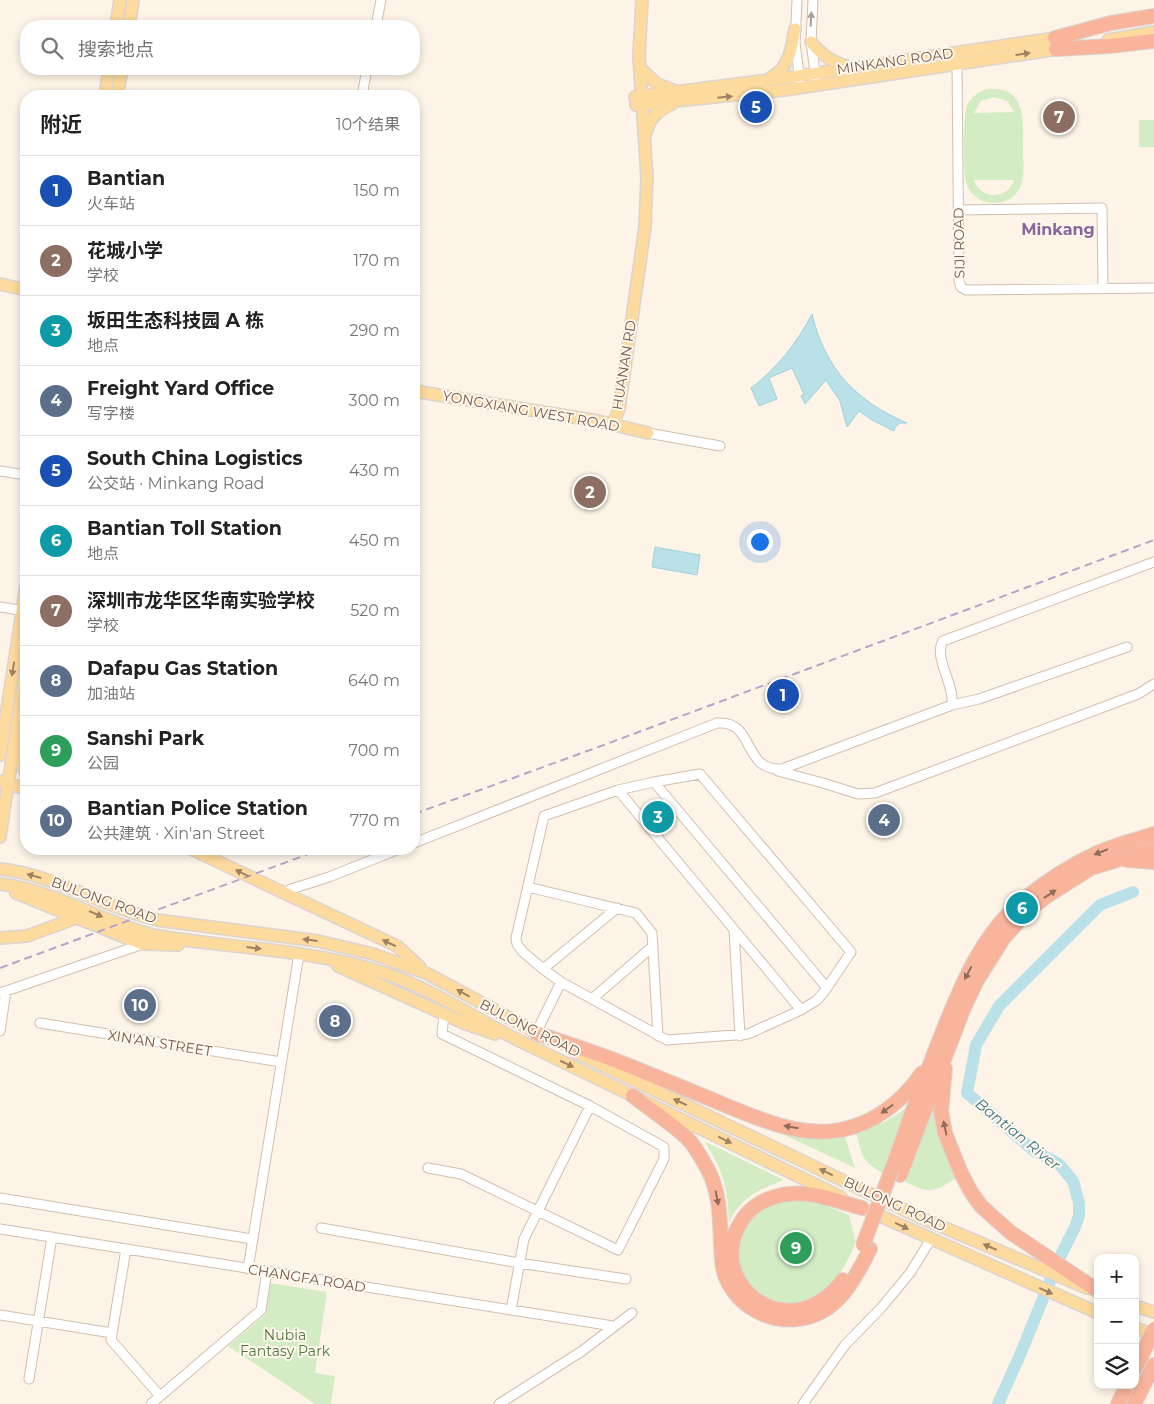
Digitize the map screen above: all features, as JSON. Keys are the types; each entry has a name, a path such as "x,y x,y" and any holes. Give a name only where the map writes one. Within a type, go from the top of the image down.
{"highway":[{"path":"1055,44 1111,22 1154,16"},
{"path":"1055,44 1110,46 1154,41"},
{"path":"633,1096 688,1139 710,1173 719,1209 722,1262 725,1278 734,1292 747,1306 764,1316 796,1319 816,1315 833,1304 846,1291 859,1271 866,1247 968,996 1003,940 1028,910 1047,896 1091,868 1114,860 1152,839"},
{"path":"896,1172 931,1060 955,1000 972,965 993,931 1022,900 1071,866 1097,853 1152,839"},
{"path":"1114,860 1154,862"},
{"path":"536,1033 615,1060 757,1118 782,1126 805,1130 840,1130 874,1118 902,1097 916,1082 931,1060"},
{"path":"948,1045 941,1111 945,1133 971,1192 981,1206 1010,1232 1094,1289"},
{"path":"862,1208 807,1194 771,1197 758,1203 739,1224 732,1238 731,1254 733,1269 747,1294 760,1303 777,1310 794,1311 809,1308 824,1300 838,1286 866,1247"},
{"path":"1139,1361 1154,1329"},
{"path":"1134,1404 1154,1365"},
{"path":"1118,1404 1125,1389"}],"main road":[{"path":"117,20 120,0"},
{"path":"130,20 133,0"},
{"name":"HUANAN RD","path":"613,424 619,409 632,310 644,248 647,204 645,137 632,39 635,0"},
{"name":"HUANAN RD","path":"613,424 612,408 638,227 639,38 642,0"},
{"name":"MINKANG ROAD","path":"1055,44 1154,23"},
{"path":"765,80 776,75 786,65 795,29"},
{"name":"MINKANG ROAD","path":"639,100 678,97 800,81 815,73 851,68 1154,32"},
{"path":"811,42 823,55 851,68"},
{"name":"MINKANG ROAD","path":"678,97 765,80 800,81 817,85 957,64 989,53"},
{"path":"640,68 657,84 678,97 657,112 648,124 645,137"},
{"path":"106,90 108,75"},
{"path":"118,90 121,75"},
{"path":"0,284 20,290"},
{"path":"0,292 20,292"},
{"name":"YONGXIANG WEST ROAD","path":"420,392 582,418 648,433"},
{"path":"0,755 2,731 20,633"},
{"path":"0,836 4,782 17,729 20,708"},
{"path":"17,729 20,754"},
{"path":"4,782 20,787"},
{"path":"204,855 397,946 426,973"},
{"name":"BULONG ROAD","path":"0,869 12,870 53,882 145,917 168,922 318,941 373,954 426,973 536,1033 919,1217 1094,1291"},
{"path":"0,885 76,918 143,944 192,945 217,943"},
{"name":"BULONG ROAD","path":"0,885 48,896 141,932 166,937 316,956 366,968 420,986 523,1043 862,1208 1094,1310"},
{"path":"0,938 27,936 76,918"},
{"path":"316,956 466,1024 523,1043"},
{"path":"1139,1307 1154,1312"},
{"path":"1139,1329 1154,1335"}],"street":[{"path":"377,20 381,0"},
{"path":"797,0 795,29 800,81"},
{"path":"813,0 811,42 817,85"},
{"name":"SIJI ROAD","path":"957,64 959,281 963,289 1154,288"},
{"path":"363,90 366,75"},
{"path":"958,210 1102,208 1103,289"},
{"path":"648,433 720,446"},
{"path":"0,470 20,474"},
{"path":"952,705 953,698 940,653 940,646 943,641 1154,562"},
{"path":"0,607 20,610"},
{"path":"772,770 791,766 952,705 979,699 1127,647"},
{"path":"420,841 717,724 731,725 738,729 755,758 763,766 772,770 823,782 858,794 875,793 1138,694 1154,684"},
{"path":"700,774 851,952 817,1000 801,1010 748,1034 667,1040 561,982 523,952 517,944 516,938 544,816 618,790 654,782 700,774"},
{"path":"654,782 827,988"},
{"path":"618,790 801,1010"},
{"path":"285,894 291,889 329,877 385,855"},
{"path":"528,887 636,913 652,933 658,1036"},
{"path":"543,969 617,908"},
{"path":"734,930 740,1036"},
{"path":"0,1031 3,992 143,944"},
{"path":"592,999 652,947"},
{"path":"248,1268 298,954"},
{"path":"536,1033 561,982"},
{"path":"428,1168 461,1174 618,1250 664,1159 664,1148 590,1106 442,1034 444,1014"},
{"name":"XIN'AN STREET","path":"40,1023 281,1062"},
{"path":"510,1310 524,1239 590,1106"},
{"path":"0,1198 252,1239"},
{"path":"321,1228 519,1263 626,1279"},
{"name":"CHANGFA ROAD","path":"0,1229 613,1326"},
{"path":"29,1379 52,1237"},
{"path":"803,1404 845,1344 881,1308 904,1280 931,1240"},
{"path":"126,1249 111,1340 160,1396"},
{"path":"151,1404 261,1310 267,1271"},
{"path":"499,1404 582,1351 632,1313"},
{"path":"0,1315 112,1333"}],"green space":[{"path":"1000,89 1010,93 1016,99 1022,118 1022,184 1011,198 998,203 985,202 974,195 966,184 965,176 964,144 967,106 975,95 984,90","holes":["994,97 1007,101 1014,112 974,113 981,101","974,180 1014,180 1011,187 1006,191 994,195 982,191 977,187"]},
{"path":"1139,120 1154,120 1154,147 1139,147"},
{"path":"935,1102 942,1141 955,1179 941,1187 925,1190 905,1182"},
{"path":"908,1106 883,1173 866,1161 856,1133 884,1122"},
{"path":"767,1127 823,1137 845,1137 855,1168"},
{"path":"704,1141 784,1180 759,1191 744,1201 733,1214 729,1223 726,1189 716,1161"},
{"path":"807,1200 849,1215 856,1242 837,1277 813,1297 793,1304 774,1302 757,1293 745,1279 738,1261 739,1242 749,1222 765,1207 781,1202"},
{"name":"Nubia Fantasy Park","path":"270,1283 327,1292 315,1373 335,1376 331,1404 315,1404 228,1346 265,1315"}],"water":[{"path":"812,314 825,351 845,381 872,404 907,423 900,423 895,427 894,431 859,411 847,427 840,401 826,380 805,404 801,396 804,394 792,368 769,378 777,399 759,406 751,388 786,354"},
{"path":"655,547 700,555 697,575 652,567"}],"waterway":[{"name":"Bantian River","path":"1058,1261 1079,1216 1079,1203 1073,1181 1059,1164 1033,1150 967,1093 976,1045 999,1006 1100,905 1133,892"},
{"name":"Bantian River","path":"998,1404 1055,1269"}],"railway":[{"path":"420,812 1154,540"},
{"path":"0,968 306,855"}],"place":[{"name":"South China Logistics","path":"756,107"},
{"name":"深圳市龙华区华南实验学校","path":"1059,117"},
{"name":"花城小学","path":"590,492"},
{"name":"Bantian","path":"783,695"},
{"name":"坂田生态科技园 A 栋","path":"658,817"},
{"name":"Freight Yard Office","path":"884,820"},
{"name":"Bantian Toll Station","path":"1022,908"},
{"name":"Bantian Police Station","path":"140,1005"},
{"name":"Dafapu Gas Station","path":"335,1021"},
{"name":"Sanshi Park","path":"796,1248"}],"district":[{"name":"Minkang","path":"1058,229"}]}
